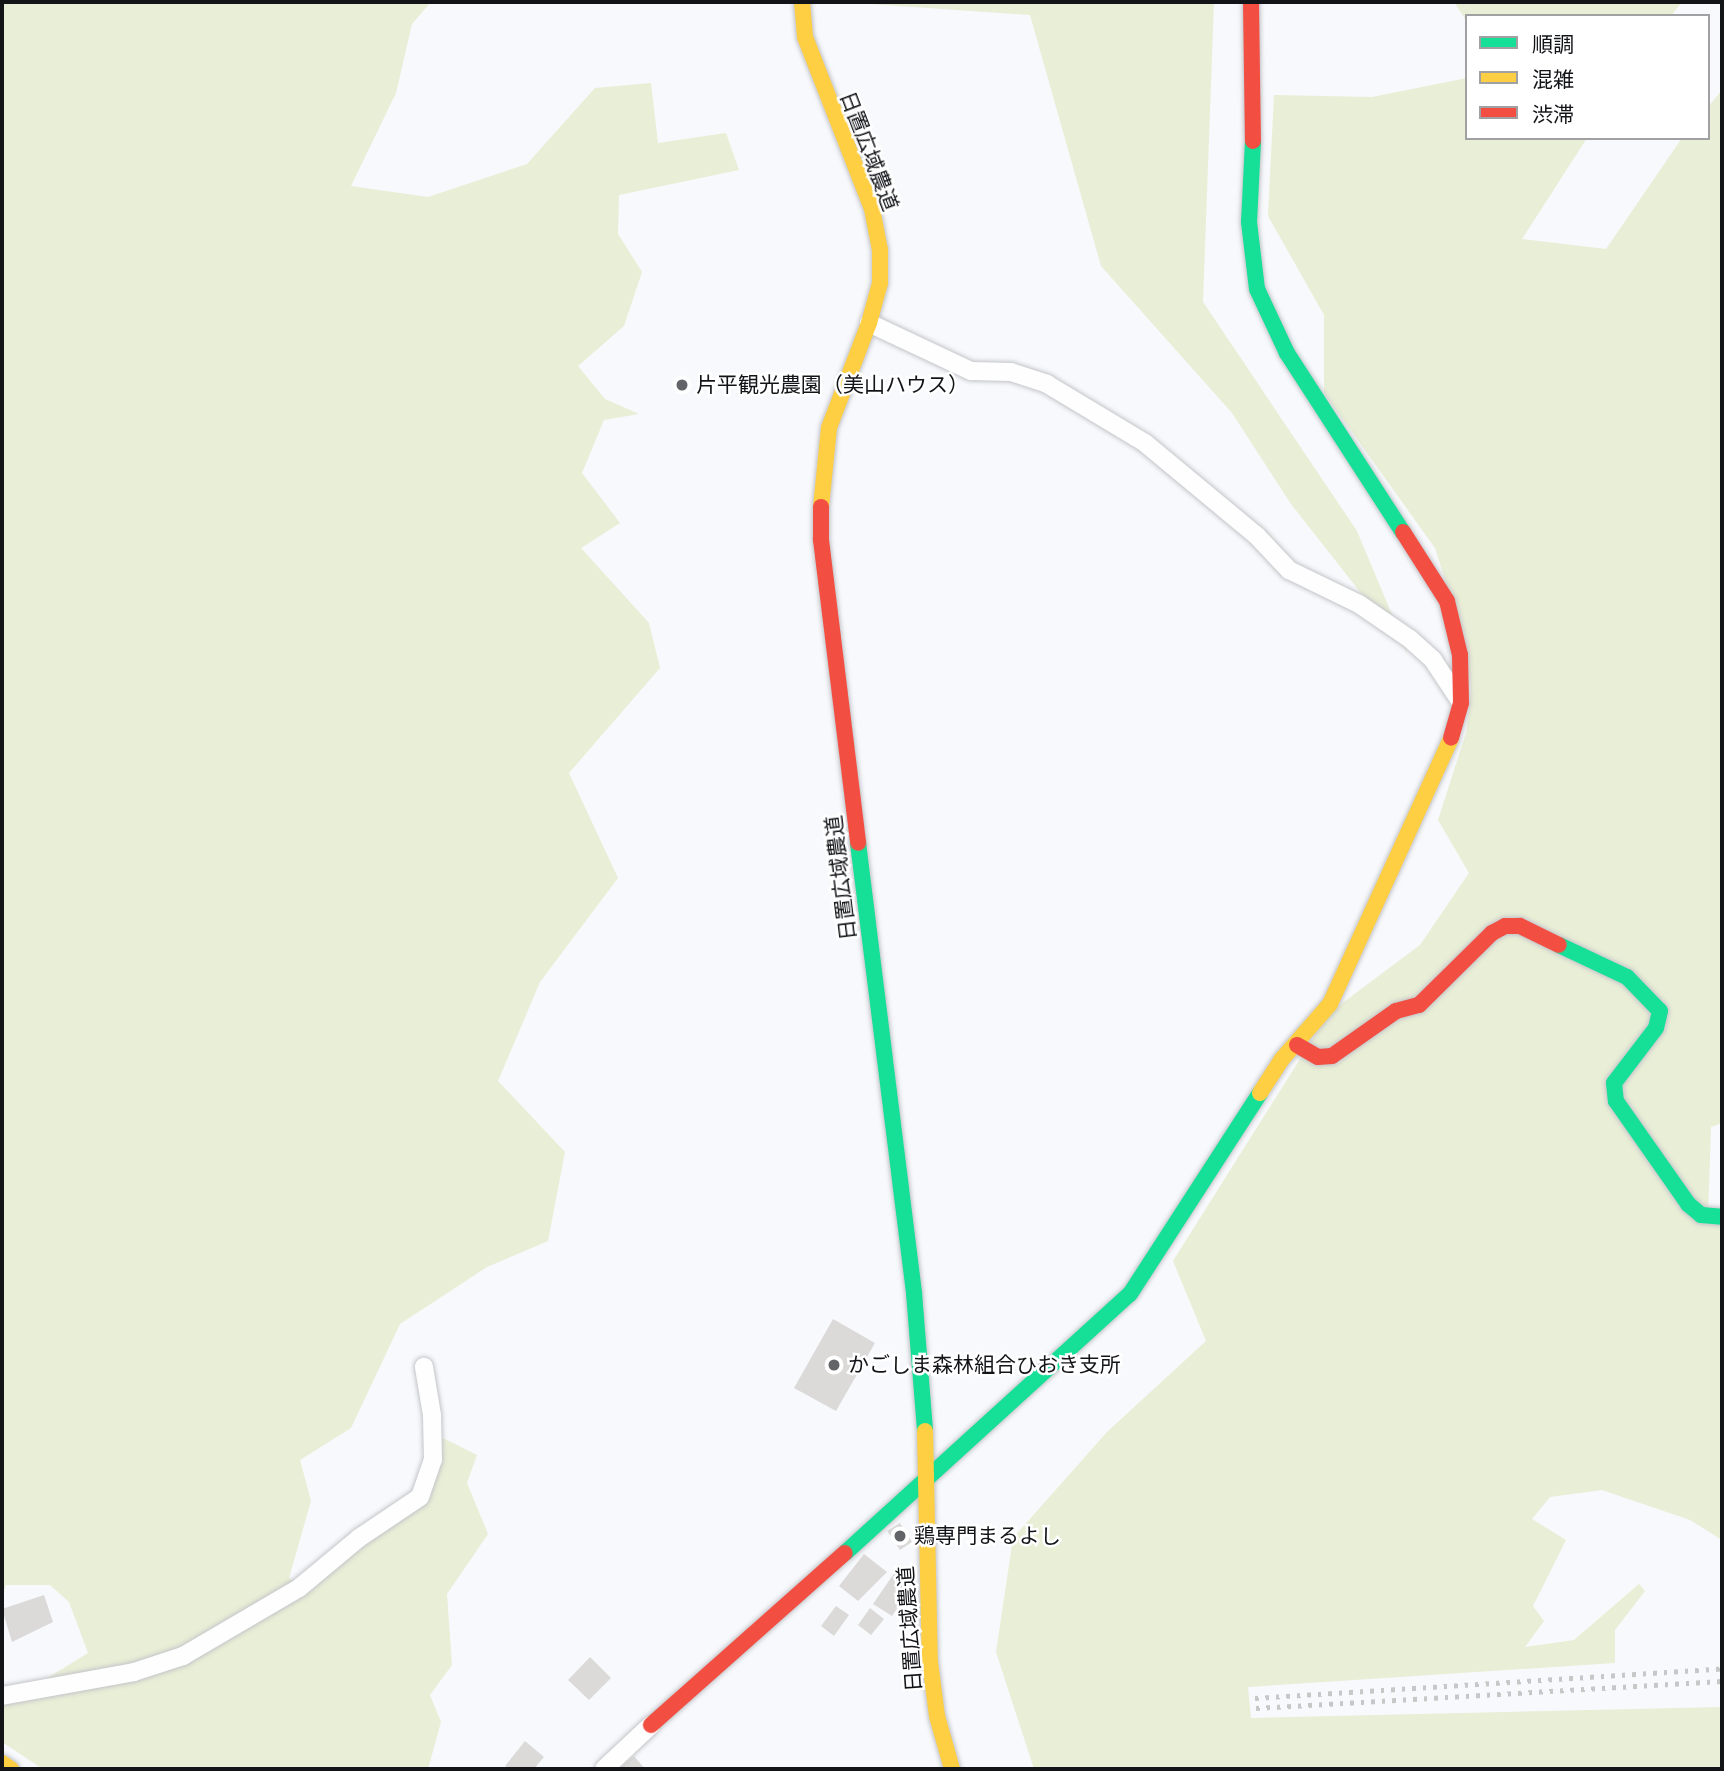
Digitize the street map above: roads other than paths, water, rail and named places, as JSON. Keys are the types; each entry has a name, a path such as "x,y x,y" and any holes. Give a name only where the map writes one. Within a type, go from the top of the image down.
{"street":[{"name":"日置広域農道","path":"802,2 806,37 821,87 875,223 880,283 869,323 829,428 821,477 821,540 915,1293 925,1483 930,1662 937,1716 952,1769"},
{"path":"604,1769 925,1483 1130,1294 1282,1059 1330,1004 1445,759 1461,702 1461,655 1447,601 1287,353 1257,289 1249,222 1255,108 1251,2"},
{"path":"869,323 971,371 1011,372 1046,384 1145,443 1257,536 1289,570 1359,604 1410,639 1433,660 1461,702"},
{"path":"1297,1045 1318,1057 1332,1056 1396,1011 1419,1005 1492,933 1505,926 1520,926 1627,977 1660,1012 1656,1028 1614,1083 1616,1101 1688,1204 1702,1215 1722,1217"},
{"path":"2,1696 135,1672 183,1657 299,1588 359,1538 421,1497 433,1460 432,1415 424,1367"},
{"path":"2,1763 11,1769"}],"railway":[{"path":"1255,1698 1722,1669"},
{"path":"1256,1708 1722,1681"}],"place":[{"name":"片平観光農園（美山ハウス）","path":"682,385"},
{"name":"かごしま森林組合ひおき支所","path":"834,1365"},
{"name":"鶏専門まるよし","path":"900,1536"}]}
